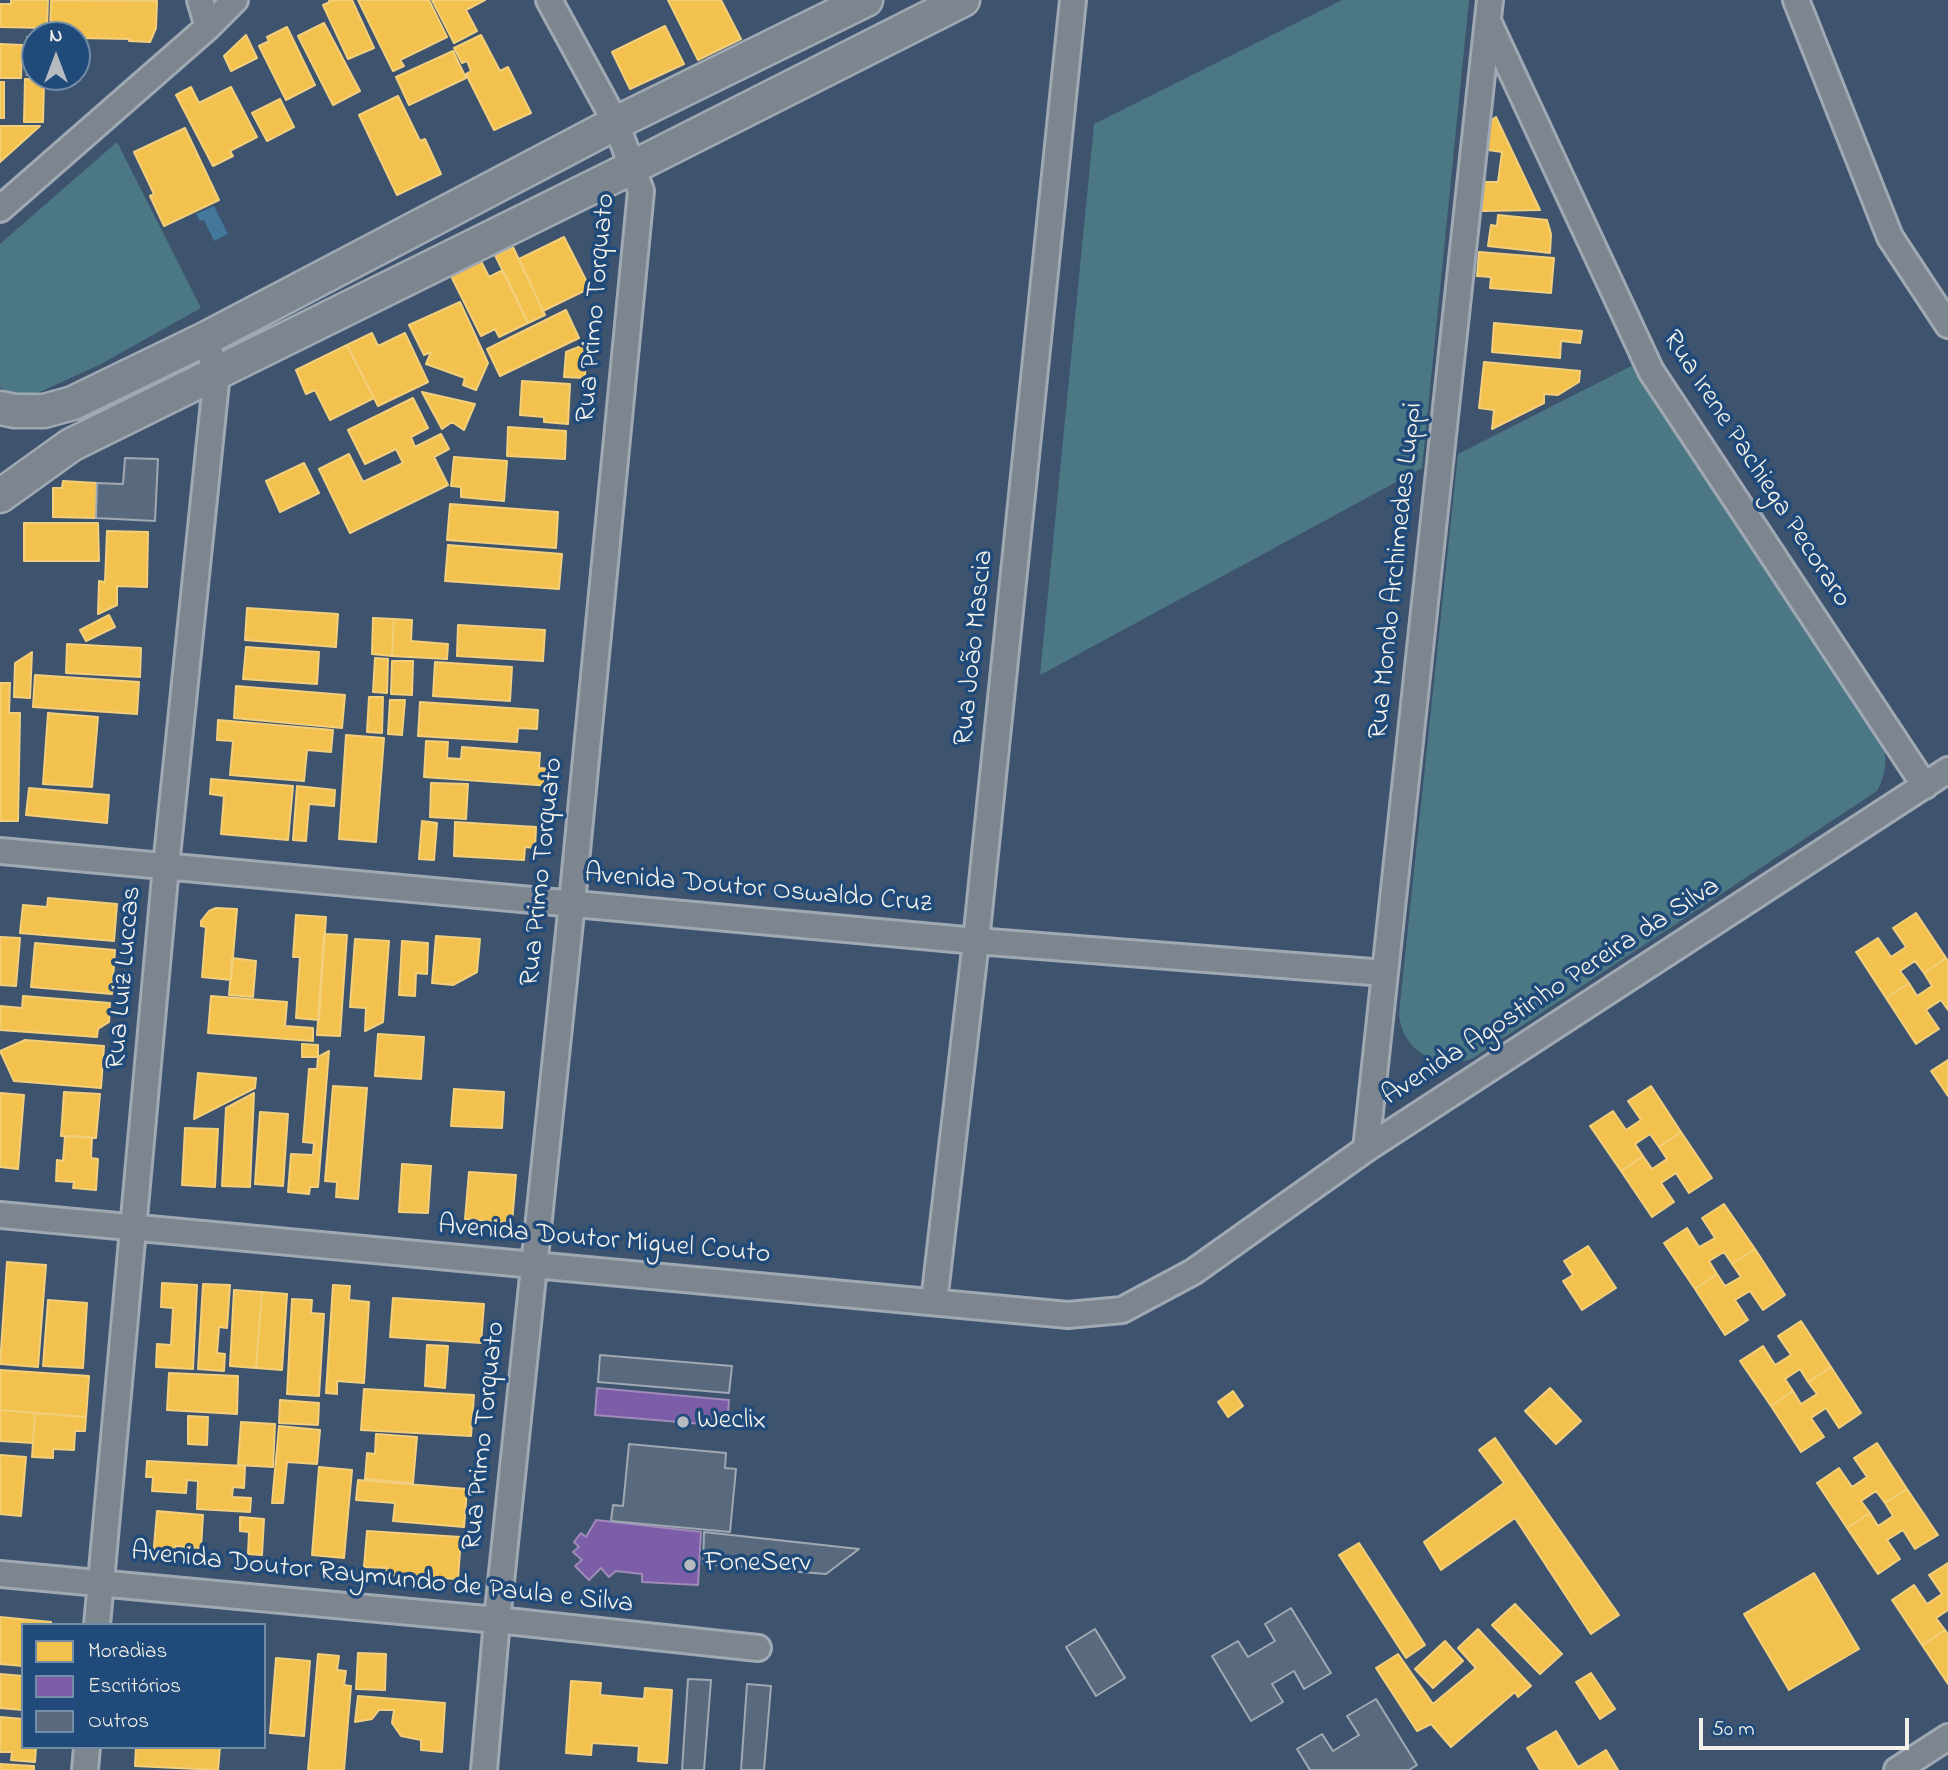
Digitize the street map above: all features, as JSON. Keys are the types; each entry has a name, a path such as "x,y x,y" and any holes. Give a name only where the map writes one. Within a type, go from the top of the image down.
{"street":[{"path":"200,0 208,27"},
{"path":"0,209 208,27 235,0"},
{"name":"Rua Primo Torquato","path":"484,1770 641,191 615,123 549,0"},
{"path":"0,408 44,411 72,403 205,338 615,123 866,0"},
{"path":"0,496 71,445 633,167 963,0"},
{"name":"Rua João Mascia","path":"934,1302 976,941 1073,0"},
{"path":"1796,0 1890,237 1948,325"},
{"name":"Rua Irene Pachiega Pecoraro","path":"1489,10 1651,371 1925,786"},
{"name":"Rua Mondo Archimedes Luppi","path":"1366,1149 1489,10"},
{"name":"Rua Luiz Luccas","path":"97,1623 166,866 218,373 205,338"},
{"name":"Avenida Agostinho Pereira da Silva","path":"1193,1272 1366,1149 1948,770"},
{"name":"Avenida Doutor Oswaldo Cruz","path":"0,851 976,941 1385,973"},
{"name":"Avenida Doutor Miguel Couto","path":"0,1215 1068,1315 1122,1310 1193,1272"},
{"name":"Avenida Doutor Raymundo de Paula e Silva","path":"0,1574 497,1620 758,1648"},
{"path":"1897,1770 1948,1737"},
{"path":"85,1770 87,1749"}],"shaded area":[{"path":"1342,0 1469,0 1422,468 1040,675 1094,124"},
{"path":"117,142 201,308 101,364 42,391 27,396 12,395 0,387 0,244"},
{"path":"214,206 228,234 214,241 204,220 200,221 196,214"},
{"path":"1635,364 1642,384 1884,748 1884,775 1877,791 1473,1058 1460,1062 1435,1060 1414,1048 1401,1026 1399,1013 1458,454"}],"building: Moradias":[{"path":"11,0 48,0 47,21 21,21 21,27 0,27 0,4 11,4"},
{"path":"51,0 157,1 156,28 150,42 91,38 91,21 50,21"},
{"path":"329,0 352,0 374,48 348,59 323,5 330,2"},
{"path":"358,0 429,0 447,37 400,60 404,66 393,71"},
{"path":"432,0 485,0 466,10 477,31 454,43"},
{"path":"668,0 721,0 741,39 698,60"},
{"path":"324,23 360,91 333,105 298,36"},
{"path":"665,26 684,64 630,89 612,52"},
{"path":"287,27 315,85 286,100 259,46 269,41 267,37"},
{"path":"246,35 257,58 231,71 224,56"},
{"path":"481,35 500,71 508,67 531,113 494,130 466,74 471,71 467,61 462,63 454,48"},
{"path":"0,44 21,45 21,78 0,78"},
{"path":"453,51 466,78 409,105 396,77"},
{"path":"0,82 4,82 4,118 0,118"},
{"path":"191,87 199,103 231,87 257,137 230,151 233,156 213,166 176,95"},
{"path":"25,91 44,91 43,122 24,122"},
{"path":"398,96 420,141 425,139 441,174 397,195 359,115"},
{"path":"280,99 294,127 267,141 252,113"},
{"path":"1496,117 1540,210 1481,211 1483,182 1498,182 1502,152 1488,150 1488,122"},
{"path":"0,126 40,126 0,162"},
{"path":"185,128 219,200 164,226 150,196 154,194 134,152"},
{"path":"1498,215 1547,220 1551,234 1550,253 1488,246 1491,225 1497,226"},
{"path":"564,237 590,288 543,311 519,259"},
{"path":"513,247 545,315 528,323 495,255"},
{"path":"1479,252 1554,258 1551,293 1490,288 1491,277 1477,276"},
{"path":"481,261 489,277 503,270 528,323 499,337 495,329 481,336 451,276"},
{"path":"460,302 488,363 476,390 463,385 465,378 426,364 431,352 424,355 409,325"},
{"path":"566,310 579,338 500,376 487,349"},
{"path":"1494,323 1582,331 1580,343 1561,341 1560,358 1492,352"},
{"path":"372,333 378,346 405,333 428,382 378,406 347,345"},
{"path":"586,344 585,378 564,377 566,352"},
{"path":"347,345 374,398 330,420 315,390 306,394 296,370"},
{"path":"1484,362 1580,371 1579,382 1558,395 1544,394 1544,403 1492,429 1494,410 1479,408"},
{"path":"522,381 570,384 568,424 544,422 544,417 520,415"},
{"path":"422,392 475,404 464,430 452,422 442,429"},
{"path":"413,398 428,428 411,437 415,447 441,434 449,449 434,457 448,485 350,533 319,469 349,454 363,482 403,463 396,449 365,464 348,430"},
{"path":"508,427 566,431 565,459 507,456"},
{"path":"454,457 507,461 504,501 461,497 461,487 451,486"},
{"path":"304,463 319,493 280,512 266,481"},
{"path":"63,481 97,483 96,518 53,517 53,488 62,488"},
{"path":"450,504 558,512 556,548 447,540"},
{"path":"24,523 98,523 99,561 24,561"},
{"path":"107,531 148,532 147,587 117,586 117,605 98,614 99,581 105,582"},
{"path":"448,545 562,554 559,589 445,581"},
{"path":"247,608 338,614 336,647 245,640"},
{"path":"109,615 115,627 86,641 80,630"},
{"path":"373,618 394,619 392,656 372,654"},
{"path":"394,619 412,620 411,641 448,644 447,659 392,656"},
{"path":"458,625 545,630 543,661 457,656"},
{"path":"67,644 141,648 140,677 66,673"},
{"path":"246,647 319,652 317,684 243,679"},
{"path":"32,652 30,698 14,697 15,663"},
{"path":"375,658 388,659 387,693 373,692"},
{"path":"392,661 413,661 412,695 391,694"},
{"path":"435,662 512,667 510,701 433,696"},
{"path":"35,675 139,682 137,714 33,707"},
{"path":"0,683 10,683 9,713 20,713 18,821 0,821"},
{"path":"236,686 345,695 342,728 234,718"},
{"path":"369,697 383,697 382,733 367,732"},
{"path":"390,700 405,700 402,735 388,734"},
{"path":"420,702 538,710 537,729 518,728 517,742 418,736"},
{"path":"48,713 98,717 92,787 43,784"},
{"path":"218,720 333,730 331,752 307,750 304,781 230,775 233,741 217,740"},
{"path":"346,735 384,738 376,842 339,839"},
{"path":"426,741 448,742 447,758 461,759 462,747 540,753 539,768 552,769 551,786 424,777"},
{"path":"211,779 293,786 288,840 221,834 224,796 210,794"},
{"path":"431,783 468,784 466,819 430,817"},
{"path":"297,786 335,790 334,806 309,804 306,841 293,840"},
{"path":"29,788 109,795 107,823 26,815"},
{"path":"422,821 437,823 434,860 419,859"},
{"path":"455,822 536,827 535,848 525,847 524,860 454,856"},
{"path":"48,898 117,904 114,941 20,933 23,905 47,907"},
{"path":"216,908 237,909 231,980 202,977 206,927 201,926 201,921 209,911"},
{"path":"1916,913 1946,958 1924,973 1915,961 1900,971 1909,983 1886,998 1856,952 1878,938 1891,957 1906,947 1893,928"},
{"path":"296,915 326,917 319,1020 296,1018 300,957 293,957"},
{"path":"324,934 347,935 340,1036 317,1035"},
{"path":"436,936 480,939 477,972 453,985 432,983"},
{"path":"0,937 20,938 16,986 0,985"},
{"path":"355,939 389,941 383,1022 365,1031 366,1008 350,1007"},
{"path":"402,941 428,943 427,974 416,973 415,996 399,995"},
{"path":"35,943 115,950 112,994 31,987"},
{"path":"232,958 256,961 253,997 229,995"},
{"path":"1946,958 1948,1010 1941,1000 1926,1010 1939,1029 1916,1044 1886,998 1909,983 1917,996 1932,986 1924,973"},
{"path":"23,996 110,1003 109,1022 98,1029 97,1037 0,1030 0,1006 22,1008"},
{"path":"211,996 287,1002 285,1026 313,1028 313,1041 208,1033"},
{"path":"378,1034 424,1037 421,1079 375,1076"},
{"path":"25,1040 104,1046 101,1088 14,1081 0,1051"},
{"path":"302,1044 318,1045 318,1057 302,1057"},
{"path":"329,1051 318,1187 310,1187 309,1194 288,1192 291,1154 313,1155 314,1143 303,1142 309,1069 317,1069 318,1057"},
{"path":"1948,1060 1948,1096 1931,1071"},
{"path":"198,1073 256,1078 255,1088 194,1119"},
{"path":"333,1086 367,1088 358,1199 336,1197 337,1182 325,1181"},
{"path":"1651,1086 1681,1132 1659,1147 1650,1134 1635,1144 1643,1156 1621,1171 1590,1126 1613,1111 1626,1130 1641,1120 1628,1101"},
{"path":"454,1089 504,1092 502,1128 451,1126"},
{"path":"64,1092 100,1094 96,1138 61,1136"},
{"path":"0,1093 24,1095 18,1169 0,1167"},
{"path":"254,1093 250,1187 222,1186 226,1108"},
{"path":"260,1112 288,1114 283,1186 255,1184"},
{"path":"185,1128 218,1129 215,1187 182,1185"},
{"path":"1681,1132 1712,1178 1689,1193 1676,1173 1661,1183 1674,1202 1652,1217 1621,1171 1643,1156 1652,1169 1667,1159 1659,1147"},
{"path":"65,1136 92,1137 91,1158 98,1159 96,1190 73,1188 74,1182 56,1181 57,1160 63,1161"},
{"path":"402,1164 431,1166 428,1213 399,1212"},
{"path":"469,1172 516,1175 512,1223 465,1219"},
{"path":"1724,1204 1755,1249 1732,1264 1724,1252 1709,1261 1717,1274 1695,1289 1664,1243 1687,1228 1699,1247 1715,1238 1702,1218"},
{"path":"1588,1246 1616,1288 1582,1310 1563,1281 1573,1275 1564,1261"},
{"path":"1755,1249 1785,1295 1763,1310 1750,1291 1735,1300 1748,1320 1725,1335 1695,1289 1717,1274 1725,1286 1741,1277 1732,1264"},
{"path":"7,1262 46,1265 38,1367 0,1364"},
{"path":"162,1283 197,1285 193,1369 156,1367 157,1344 171,1345 173,1308 161,1307"},
{"path":"203,1284 230,1285 227,1328 219,1327 217,1353 225,1354 224,1371 198,1369"},
{"path":"333,1285 350,1286 349,1300 369,1302 364,1383 337,1381 337,1394 326,1393"},
{"path":"234,1290 262,1292 256,1368 230,1366"},
{"path":"262,1292 287,1294 282,1370 256,1368"},
{"path":"393,1298 484,1304 481,1343 390,1337"},
{"path":"292,1299 312,1300 311,1313 324,1314 319,1396 287,1394"},
{"path":"48,1300 87,1303 83,1368 43,1366"},
{"path":"1801,1321 1831,1367 1808,1382 1800,1369 1785,1379 1793,1391 1771,1406 1740,1361 1763,1346 1775,1365 1791,1355 1778,1336"},
{"path":"427,1345 448,1346 445,1388 425,1386"},
{"path":"1831,1367 1861,1413 1839,1428 1826,1408 1811,1418 1824,1437 1801,1452 1771,1406 1793,1391 1801,1404 1817,1394 1808,1382"},
{"path":"0,1370 89,1376 86,1417 0,1410"},
{"path":"169,1373 238,1376 237,1414 167,1410"},
{"path":"1550,1388 1581,1421 1556,1444 1525,1411"},
{"path":"364,1389 474,1395 471,1436 361,1430"},
{"path":"1233,1391 1243,1406 1228,1417 1218,1402"},
{"path":"280,1400 319,1403 318,1425 279,1423"},
{"path":"0,1410 35,1413 33,1443 0,1441"},
{"path":"35,1413 86,1417 85,1431 75,1431 74,1450 53,1449 53,1458 32,1457"},
{"path":"188,1416 208,1417 207,1445 188,1444"},
{"path":"241,1422 275,1424 273,1467 238,1465"},
{"path":"279,1426 320,1430 317,1464 287,1462 283,1503 272,1503"},
{"path":"376,1434 417,1437 413,1483 365,1479 367,1453 375,1454"},
{"path":"1495,1438 1619,1615 1591,1634 1515,1518 1441,1570 1424,1542 1504,1483 1479,1450"},
{"path":"1877,1443 1907,1489 1885,1503 1876,1491 1861,1501 1870,1513 1847,1528 1817,1483 1839,1468 1852,1487 1867,1477 1854,1458"},
{"path":"0,1455 26,1457 21,1516 0,1514"},
{"path":"147,1461 245,1466 244,1488 233,1487 232,1497 251,1498 250,1512 197,1509 198,1481 187,1480 186,1493 152,1491 153,1477 146,1477"},
{"path":"319,1467 352,1470 344,1558 312,1555"},
{"path":"358,1480 467,1489 464,1527 393,1521 395,1503 356,1500"},
{"path":"1907,1489 1938,1535 1915,1549 1903,1530 1887,1540 1900,1559 1878,1574 1847,1528 1870,1513 1878,1526 1893,1516 1885,1503"},
{"path":"157,1511 203,1515 201,1548 175,1546 174,1559 153,1558"},
{"path":"240,1517 264,1519 262,1555 248,1554 249,1532 240,1531"},
{"path":"367,1531 461,1537 458,1579 386,1575 387,1568 364,1567"},
{"path":"1359,1543 1425,1645 1406,1658 1339,1555"},
{"path":"1948,1563 1948,1610 1936,1618 1945,1630 1922,1645 1892,1600 1914,1585 1927,1604 1942,1594 1929,1575"},
{"path":"1814,1573 1859,1649 1789,1690 1744,1614"},
{"path":"1515,1604 1562,1654 1540,1674 1492,1625"},
{"path":"0,1617 51,1622 21,1623 21,1666 0,1664"},
{"path":"1478,1629 1531,1686 1518,1697 1515,1692 1451,1747 1431,1724 1417,1731 1376,1668 1398,1654 1433,1704 1476,1668 1458,1648"},
{"path":"1945,1630 1948,1635 1948,1684 1922,1645"},
{"path":"1445,1641 1463,1661 1433,1688 1415,1669"},
{"path":"358,1653 386,1654 385,1690 356,1689"},
{"path":"318,1654 339,1656 337,1670 346,1671 344,1685 351,1686 344,1770 308,1770"},
{"path":"276,1658 310,1661 304,1736 270,1733"},
{"path":"1591,1673 1615,1709 1600,1719 1576,1682"},
{"path":"0,1674 21,1676 21,1710 0,1708"},
{"path":"571,1681 601,1683 600,1695 644,1699 645,1688 672,1690 667,1763 638,1761 639,1746 592,1743 591,1755 566,1753"},
{"path":"358,1696 445,1703 442,1752 421,1750 421,1740 401,1736 392,1723 394,1710 379,1710 372,1719 355,1722"},
{"path":"0,1717 21,1719 21,1749 36,1749 35,1762 11,1760 12,1752 0,1752"},
{"path":"1556,1731 1578,1767 1606,1750 1618,1770 1540,1770 1527,1748"},
{"path":"136,1749 220,1749 218,1770 135,1766"},
{"path":"0,1764 34,1766 34,1770 0,1770"}],"building: Escritórios":[{"path":"597,1388 729,1400 727,1426 595,1415"},
{"path":"596,1520 701,1532 698,1585 642,1582 642,1574 616,1571 609,1577 601,1568 589,1580 575,1566 582,1560 573,1552 579,1547 574,1542 581,1533 586,1537"}],"building: Outros":[{"path":"125,458 158,459 155,521 96,518 97,483 123,484"},
{"path":"600,1355 732,1366 729,1393 598,1382"},
{"path":"629,1444 726,1453 725,1468 736,1469 730,1532 611,1521 613,1505 623,1506"},
{"path":"704,1532 859,1549 826,1574 703,1564"},
{"path":"1291,1608 1331,1673 1304,1689 1294,1671 1272,1684 1283,1702 1251,1721 1212,1656 1238,1641 1248,1657 1275,1641 1265,1624"},
{"path":"1095,1629 1125,1678 1096,1696 1066,1647"},
{"path":"688,1679 711,1680 704,1770 682,1770"},
{"path":"747,1684 771,1686 764,1770 741,1770"},
{"path":"1376,1699 1417,1765 1409,1770 1310,1770 1297,1749 1322,1734 1333,1751 1359,1735 1347,1716"}],"place":[{"name":"Weclix","path":"683,1422"},
{"name":"FoneServ","path":"690,1565"}]}
